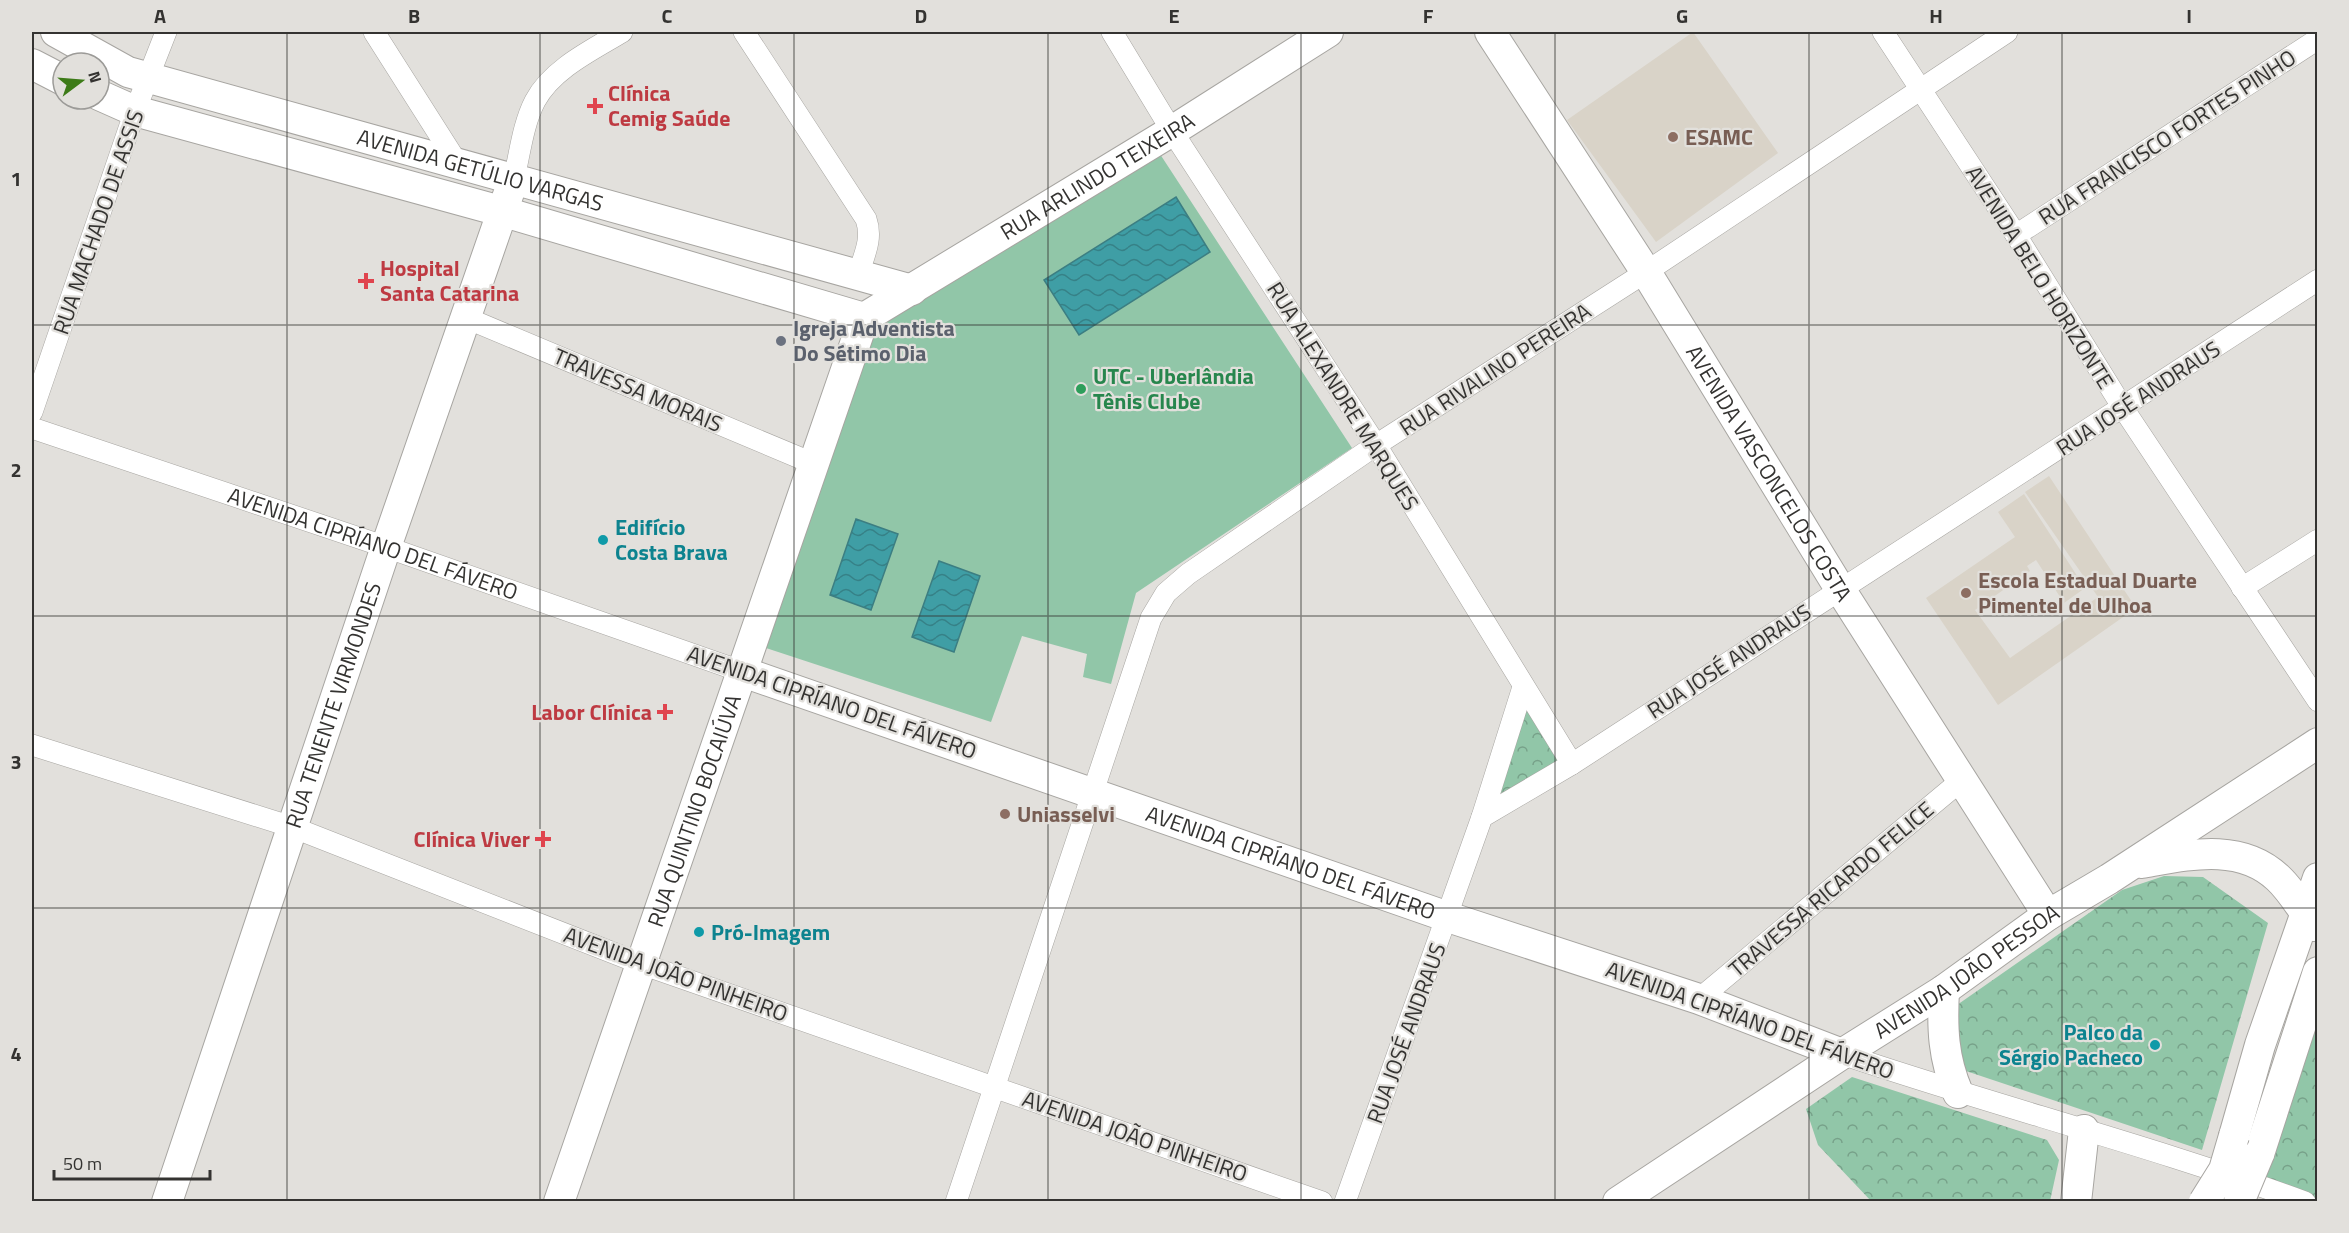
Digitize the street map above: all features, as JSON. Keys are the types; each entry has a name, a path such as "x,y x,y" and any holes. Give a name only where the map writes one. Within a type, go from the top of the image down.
{"street":[{"name":"AVENIDA GETÚLIO VARGAS","path":"56,32 128,72 456,161 912,290"},
{"name":"RUA MACHADO DE ASSIS","path":"32,412 135,111 166,32"},
{"path":"374,32 456,161"},
{"path":"514,178 529,117 541,92 579,58 622,32"},
{"path":"744,32 866,219 870,231 869,241 858,275"},
{"name":"RUA ALEXANDRE MARQUES","path":"1112,32 1172,131 1377,445 1572,764"},
{"name":"RUA ARLINDO TEIXEIRA","path":"864,318 1172,131 1328,32"},
{"name":"AVENIDA VASCONCELOS COSTA","path":"1490,32 1646,272 1840,589 2048,915"},
{"name":"AVENIDA BELO HORIZONTE","path":"1883,32 2016,235 2122,408 2318,701"},
{"name":"RUA RIVALINO PEREIRA","path":"957,1202 1151,618 1166,593 1188,574 1377,445 1646,272 1920,87 2007,32"},
{"name":"RUA FRANCISCO FORTES PINHO","path":"2016,235 2318,39"},
{"path":"32,64 51,74"},
{"name":"AVENIDA GETÚLIO VARGAS","path":"111,101 135,111 504,212 864,318"},
{"name":"RUA TENENTE VIRMONDES","path":"167,1202 386,547 514,178"},
{"path":"657,257 670,222"},
{"name":"RUA JOSÉ ANDRAUS","path":"1345,1202 1482,817 1572,764 2318,280"},
{"name":"TRAVESSA MORAIS","path":"465,317 812,463"},
{"name":"RUA QUINTINO BOCAIÚVA","path":"559,1202 639,963 743,672 812,463 864,318"},
{"name":"AVENIDA CIPRÍANO DEL FÁVERO","path":"32,428 386,547 1448,917 1699,999 1842,1054 1958,1094 2213,1168 2305,1202"},
{"path":"2242,588 2318,540"},
{"path":"1482,817 1523,687"},
{"name":"AVENIDA JOÃO PESSOA","path":"1618,1202 1842,1054 1944,990 2048,915 2130,865 2318,743"},
{"name":"AVENIDA JOÃO PINHEIRO","path":"32,745 292,827 639,963 1322,1202"},
{"name":"TRAVESSA RICARDO FELICE","path":"1699,999 1963,779"},
{"path":"2130,865 2194,854 2238,856 2256,862 2278,878 2311,922"},
{"path":"2204,1202 2224,1170 2260,1045 2311,922 2318,878"},
{"path":"2239,1202 2259,1154 2318,972"},
{"path":"1944,990 1943,1042 1948,1069 1958,1094"},
{"path":"2076,1202 2084,1130"}],"shaded area":[{"name":"ESAMC","path":"1693,32 1778,153 1656,242 1567,120"},
{"name":"Escola Estadual Duarte Pimentel de Ulhoa","path":"2049,476 2136,608 1998,705 1926,598 2015,537 1998,512 2024,494 2085,588 2064,603 2036,560 2027,566 2030,571 1975,610 2010,658 2098,597 2025,492"}],"green space":[{"name":"UTC - Uberlândia Tênis Clube","path":"1158,151 1352,448 1136,593 1111,684 1083,677 1087,654 1022,636 991,722 766,648 867,331"},
{"path":"1524,702 1565,767 1490,799"},
{"path":"2164,876 2203,877 2268,923 2202,1150 1951,1066 1957,1005 2122,890"},
{"path":"2317,972 2317,1201 2304,1201 2257,1185"},
{"path":"1852,1077 2047,1140 2059,1160 2050,1201 1871,1201 1818,1145 1806,1109"}],"water":[{"path":"1176,197 1210,252 1079,335 1044,280"},
{"path":"856,519 898,534 871,610 830,595"},
{"path":"939,561 980,576 954,652 912,637"}],"place":[{"name":"Clínica Cemig Saúde","path":"595,106"},
{"name":"ESAMC","path":"1673,137"},
{"name":"Hospital Santa Catarina","path":"366,281"},
{"name":"Igreja Adventista Do Sétimo Dia","path":"781,341"},
{"name":"UTC - Uberlândia Tênis Clube","path":"1081,389"},
{"name":"Edifício Costa Brava","path":"603,540"},
{"name":"Escola Estadual Duarte Pimentel de Ulhoa","path":"1966,593"},
{"name":"Labor Clínica","path":"665,712"},
{"name":"Uniasselvi","path":"1005,814"},
{"name":"Clínica Viver","path":"543,839"},
{"name":"Pró-Imagem","path":"699,932"},
{"name":"Palco da Sérgio Pacheco","path":"2155,1045"}]}
